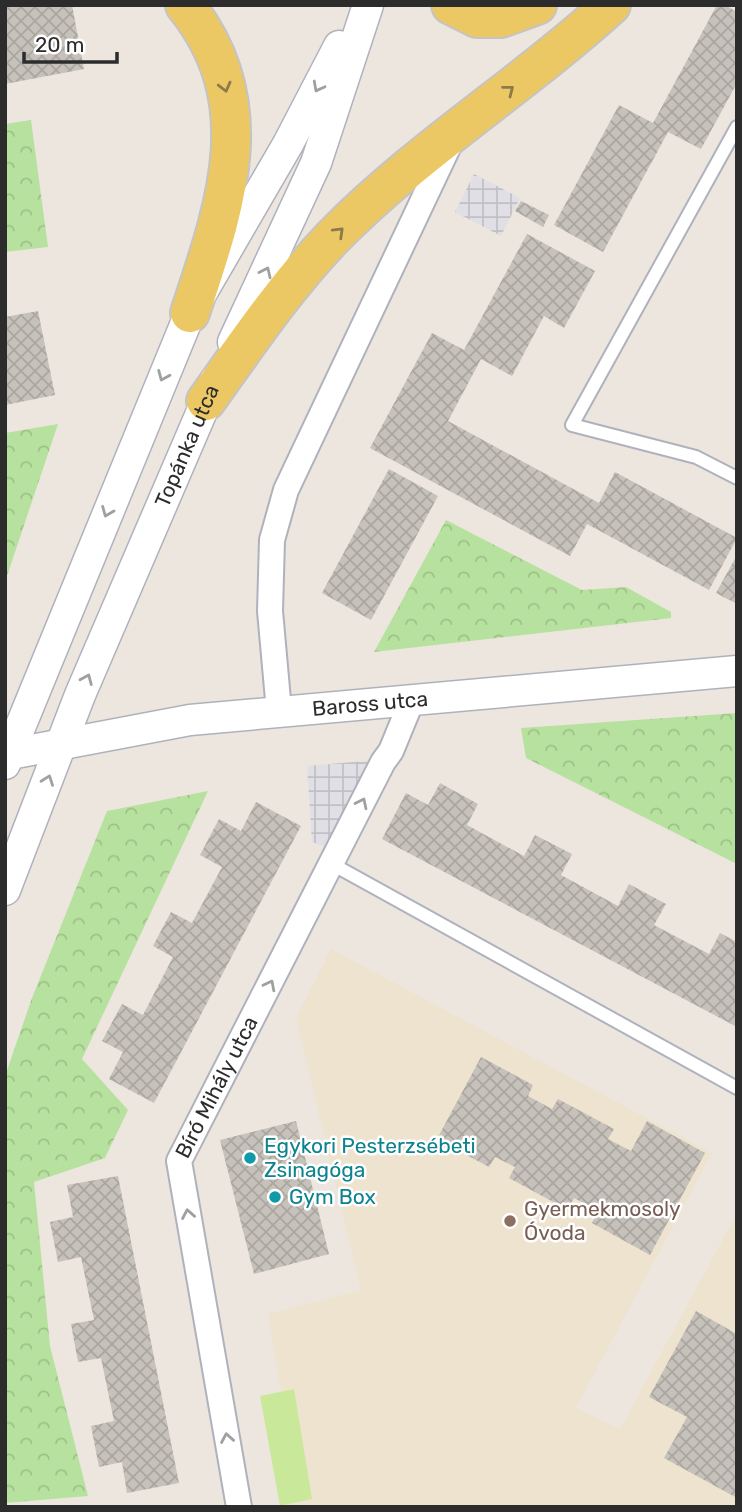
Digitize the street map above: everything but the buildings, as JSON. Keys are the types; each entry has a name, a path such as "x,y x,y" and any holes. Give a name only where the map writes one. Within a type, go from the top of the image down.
{"main road":[{"path":"184,5 216,52 228,95 232,139 226,192 214,240 190,313"},
{"path":"451,5 477,18 501,18 537,5"},
{"path":"206,401 271,311 333,237 391,184 577,36 611,5"}],"street":[{"path":"6,758 190,313 288,144 361,5"},
{"name":"Topánka utca","path":"5,890 61,743 206,401 316,163 368,5"},
{"path":"279,711 270,611 272,540 286,490 456,132"},
{"name":"Baross utca","path":"6,758 61,743 190,720 737,671"},
{"name":"Bíró Mihály utca","path":"236,1506 179,1161 391,751 412,700"}],"lane":[{"path":"737,127 572,425 696,457 737,478"},
{"path":"332,864 737,1088"}],"shaded area":[{"path":"474,174 520,198 501,236 455,212"},
{"path":"375,760 332,849 312,842 307,766"},
{"name":"Gyermekmosoly Óvoda","path":"331,949 712,1153 576,1408 620,1429 737,1213 737,1507 292,1507 291,1504 311,1499 293,1389 281,1392 268,1314 361,1290 296,1018"}],"green space":[{"path":"31,120 48,247 5,252 5,124"},
{"path":"58,424 5,582 5,433"},
{"path":"446,520 582,590 626,587 671,612 671,618 374,652"},
{"path":"737,713 737,864 526,758 521,728"},
{"path":"208,791 82,1059 128,1110 105,1158 34,1182 50,1346 88,1496 5,1503 5,1076 32,998 107,811"},
{"path":"294,1389 312,1499 280,1506 260,1396"}],"place":[{"name":"Egykori Pesterzsébeti Zsinagóga","path":"250,1158"},
{"name":"Gym Box","path":"275,1197"},
{"name":"Gyermekmosoly Óvoda","path":"510,1221"}]}
